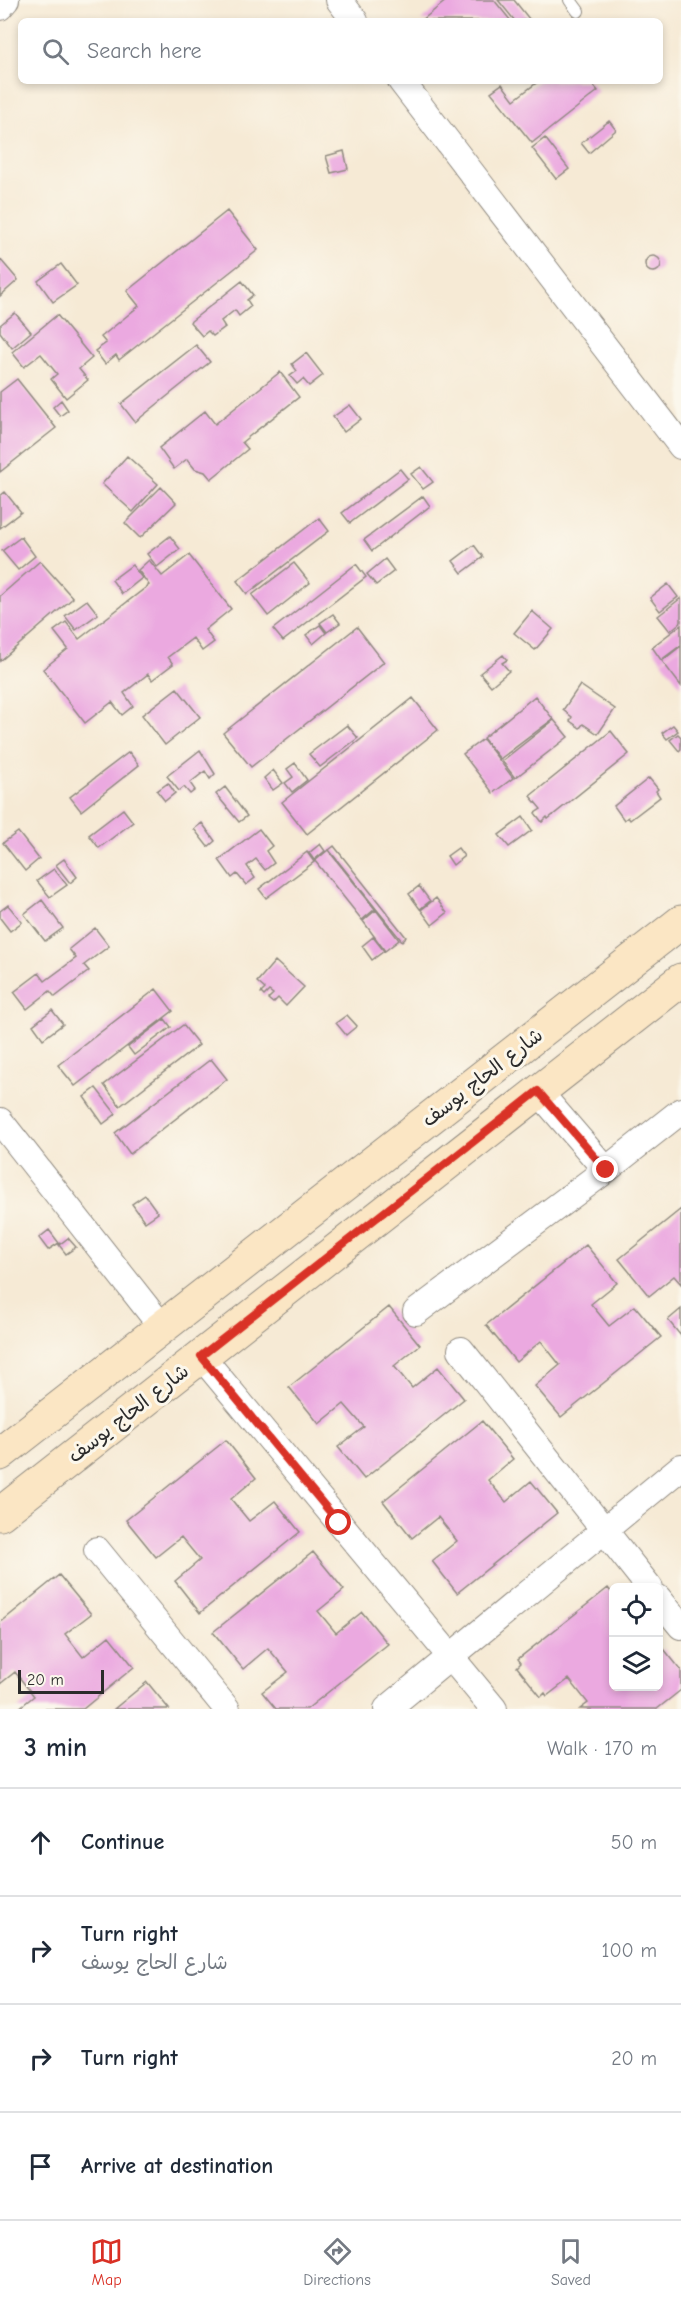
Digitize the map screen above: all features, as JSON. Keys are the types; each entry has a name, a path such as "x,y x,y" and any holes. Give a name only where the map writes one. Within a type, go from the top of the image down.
{"main road":[{"name":"شارع الحاج يوسف","path":"0,1454 681,922"},
{"name":"شارع الحاج يوسف","path":"0,1514 681,980"}],"street":[{"path":"0,7 6,0"},
{"path":"339,0 353,18"},
{"path":"403,84 681,446"},
{"path":"538,1091 606,1170"},
{"path":"416,1312 681,1111"},
{"path":"0,1121 162,1327"},
{"path":"460,1350 647,1583"},
{"path":"201,1356 494,1709"},
{"path":"387,1709 681,1467"},
{"path":"96,1550 227,1709"},
{"path":"663,1604 681,1626"}],"lane":[{"path":"570,0 579,11"}],"building":[{"path":"447,0 494,0 509,18 425,18"},
{"path":"498,0 514,0 528,18 513,18"},
{"path":"502,84 514,100 535,84 592,84 598,91 532,143 491,92"},
{"path":"609,121 616,130 589,153 581,143"},
{"path":"545,138 569,169 556,179 532,148"},
{"path":"344,151 348,169 331,173 326,156"},
{"path":"227,211 258,250 119,360 116,355 105,364 95,351 106,343 101,337 139,306 127,291"},
{"path":"653,256 659,258 661,264 659,270 653,272 647,270 645,264 647,258"},
{"path":"0,259 18,280 0,296"},
{"path":"61,264 77,285 53,302 38,281"},
{"path":"242,281 253,295 247,300 251,306 239,316 235,310 221,321 225,327 213,336 208,331 202,336 190,322"},
{"path":"15,313 31,332 12,348 0,332 0,325"},
{"path":"57,315 92,358 79,369 88,380 66,398 51,379 57,374 41,354 24,367 12,352"},
{"path":"196,345 210,362 135,422 121,404"},
{"path":"306,353 323,375 309,386 303,379 297,384 290,376 297,371 292,364"},
{"path":"280,372 299,397 242,442 248,449 211,479 205,472 195,469 187,459 174,469 159,448 205,411 215,424"},
{"path":"17,379 56,428 0,472 0,392"},
{"path":"61,400 68,410 60,416 53,407"},
{"path":"350,405 361,419 344,432 333,417"},
{"path":"127,456 158,484 133,512 102,484"},
{"path":"421,467 433,482 423,489 411,474"},
{"path":"400,469 408,479 350,523 342,513"},
{"path":"161,487 176,503 140,538 125,523"},
{"path":"5,492 21,512 0,528 0,496"},
{"path":"423,496 430,506 372,551 364,540"},
{"path":"319,518 329,531 247,594 237,581"},
{"path":"170,536 180,549 157,567 147,554"},
{"path":"21,537 35,556 18,570 2,551"},
{"path":"474,545 483,557 462,573 453,561"},
{"path":"189,555 231,609 205,630 214,642 202,651 193,638 168,657 173,664 152,680 148,674 124,693 133,706 122,715 112,702 85,723 43,669 68,649 54,631 66,622 79,639 149,585 138,570 149,560 162,576"},
{"path":"385,559 394,571 376,585 367,574"},
{"path":"40,561 73,598 0,661 0,596"},
{"path":"294,563 310,583 268,616 252,595"},
{"path":"356,564 366,577 283,641 273,629"},
{"path":"132,565 142,578 122,594 112,580"},
{"path":"668,584 678,597 660,611 650,598"},
{"path":"681,598 681,622 670,631 658,616"},
{"path":"87,600 98,614 76,630 65,616"},
{"path":"532,611 553,629 535,650 514,633"},
{"path":"333,614 340,623 327,632 320,623"},
{"path":"320,625 326,633 313,644 306,635"},
{"path":"681,625 681,645 661,660 652,647"},
{"path":"357,627 384,662 251,767 223,733"},
{"path":"681,646 681,686 662,661"},
{"path":"503,655 507,660 502,663 509,671 491,686 480,673"},
{"path":"580,685 615,709 598,734 583,724 580,728 570,721 572,717 563,710"},
{"path":"177,688 200,717 165,745 142,715"},
{"path":"535,696 553,719 500,759 483,738"},
{"path":"413,698 438,730 307,834 282,802"},
{"path":"554,720 568,737 515,778 502,761"},
{"path":"347,725 358,738 320,767 309,754"},
{"path":"673,725 678,731 667,739 662,733"},
{"path":"611,731 629,754 542,822 535,813 541,809 530,796"},
{"path":"678,734 681,737 679,751 670,740"},
{"path":"483,739 513,778 493,793 463,754"},
{"path":"200,750 215,774 210,779 205,771 190,783 195,790 190,794 184,787 179,791 167,776"},
{"path":"129,752 139,765 81,811 70,797"},
{"path":"295,763 307,780 292,792 285,783 293,777 287,769"},
{"path":"273,770 283,783 273,790 264,778"},
{"path":"649,778 658,789 656,791 660,797 630,820 628,817 624,820 614,806"},
{"path":"168,783 175,793 165,801 157,791"},
{"path":"225,787 247,816 239,822 216,794"},
{"path":"123,809 133,822 99,848 89,835"},
{"path":"523,817 532,830 509,847 499,835"},
{"path":"202,823 215,841 208,847 194,829"},
{"path":"259,829 272,846 266,851 274,863 265,870 256,859 247,866 255,878 246,885 237,874 232,878 219,860"},
{"path":"18,832 39,859 25,871 3,843"},
{"path":"320,844 325,851 314,860 309,853"},
{"path":"334,846 406,937 402,941 329,850"},
{"path":"458,848 464,856 453,865 447,856"},
{"path":"328,850 375,909 362,920 315,861"},
{"path":"307,852 314,862 266,898 259,889"},
{"path":"64,859 77,877 70,883 56,865"},
{"path":"54,869 67,885 50,897 37,881"},
{"path":"419,886 430,901 420,909 409,894"},
{"path":"436,898 447,913 432,925 421,910"},
{"path":"42,900 63,928 45,941 24,914"},
{"path":"8,905 22,922 10,931 0,918 0,911"},
{"path":"376,910 399,940 385,951 363,921"},
{"path":"95,928 109,946 84,965 89,971 55,997 50,991 27,1009 14,992 39,973 45,981 76,958 69,949"},
{"path":"373,937 384,951 372,960 362,946"},
{"path":"275,961 304,987 286,1006 278,998 273,1003 268,999 273,994 269,991 264,996 261,993 265,989 257,982"},
{"path":"156,989 173,1011 75,1086 58,1065"},
{"path":"52,1010 63,1024 43,1039 33,1025"},
{"path":"347,1015 357,1026 346,1035 336,1023"},
{"path":"165,1019 171,1027 134,1055 128,1047"},
{"path":"183,1025 199,1045 120,1106 104,1085"},
{"path":"211,1059 227,1079 130,1154 115,1133"},
{"path":"96,1088 116,1114 103,1124 84,1097"},
{"path":"145,1195 158,1213 145,1222 132,1204"},
{"path":"681,1209 681,1284 674,1276 649,1296 619,1259"},
{"path":"49,1230 59,1243 48,1250 39,1238"},
{"path":"68,1238 76,1247 66,1254 59,1245"},
{"path":"586,1245 617,1283 591,1304 609,1326 635,1306 661,1337 561,1417 535,1386 560,1365 541,1341 516,1362 486,1325"},
{"path":"389,1307 420,1345 394,1366 412,1388 438,1367 464,1399 364,1479 338,1447 364,1427 344,1404 319,1424 289,1387"},
{"path":"681,1309 681,1336 668,1320"},
{"path":"482,1421 513,1459 488,1480 506,1502 531,1481 557,1513 457,1593 432,1561 457,1541 438,1517 412,1538 383,1501"},
{"path":"226,1440 256,1478 231,1499 249,1521 275,1501 300,1532 200,1613 175,1581 200,1560 181,1537 156,1557 126,1520"},
{"path":"313,1552 344,1590 318,1611 336,1633 362,1612 388,1644 307,1709 276,1709 262,1692 288,1672 268,1648 243,1669 213,1632"},
{"path":"59,1575 91,1614 65,1634 83,1657 109,1636 134,1667 83,1709 18,1709 34,1696 15,1672 0,1684 0,1623"},
{"path":"608,1588 609,1691 663,1691 664,1649 681,1670 681,1690 657,1709 580,1709 588,1703 569,1679 547,1696 545,1693 541,1697 517,1667 521,1663 518,1659"},
{"path":"147,1682 169,1709 114,1709"}],"route":[{"path":"339,1523 201,1356 538,1091 606,1170"}]}
